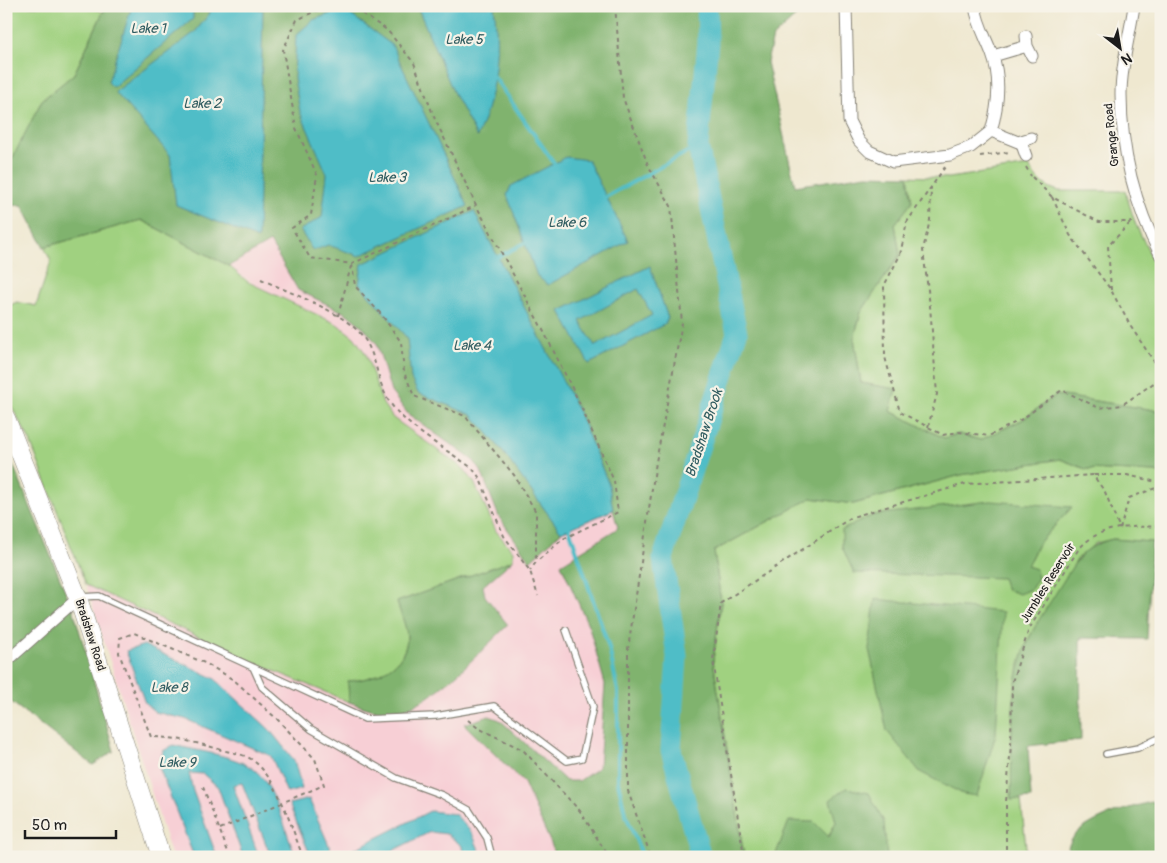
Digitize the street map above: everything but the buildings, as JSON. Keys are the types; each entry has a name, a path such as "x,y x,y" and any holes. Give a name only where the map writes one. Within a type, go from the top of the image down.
{"main road":[{"name":"Bradshaw Road","path":"6,418 78,598 161,857"}],"street":[{"path":"846,11 849,121 859,142 869,151 893,162 950,155 971,147 991,131 998,96 993,56 980,27 975,6"},
{"name":"Grange Road","path":"1134,6 1121,93 1126,152 1143,219 1161,256"},
{"path":"993,56 1028,46"},
{"path":"991,131 1023,149"},
{"path":"6,662 78,598"}],"lane":[{"path":"78,598 99,596 365,718 436,716 494,706 567,760 582,758 593,707 566,630"},
{"path":"253,667 262,686 311,729 396,778 442,795 469,810 487,838 492,857"},
{"path":"1106,754 1138,748 1161,737"}],"path":[{"path":"326,6 297,20 283,50 296,128 317,174 311,215 292,228 310,258 352,264 476,206"},
{"path":"340,6 355,9 387,30 414,63 434,118 476,206 544,332 578,400 614,482 618,512 563,539 536,562 530,571"},
{"path":"615,6 623,98 648,165 671,206 682,323 656,462 628,649 628,791 651,857"},
{"path":"1023,149 1031,176 1052,197 1099,222 1131,222 1143,219"},
{"path":"974,157 1023,149"},
{"path":"1023,149 1031,176"},
{"path":"947,165 931,185 907,222 900,254 884,286 885,357 900,412 943,435 959,432 989,436 1022,419 1062,390 1099,408 1122,405 1161,378"},
{"path":"928,427 936,394 934,344 923,250 930,220 931,185"},
{"path":"1052,197 1070,235 1111,290 1131,327 1161,372"},
{"path":"1111,290 1108,246 1131,222"},
{"path":"338,316 352,264"},
{"path":"352,264 355,286 381,314 401,342 404,372 414,396 465,416 514,475 536,512 536,562"},
{"path":"261,279 338,316 357,330 369,346 387,397 396,409 410,423 472,468 479,477 504,536 530,571 538,596"},
{"path":"744,857 714,660 721,603 852,516 965,484 1093,475 1126,476 1161,484"},
{"path":"1093,475 1105,492 1120,529"},
{"path":"1120,529 1129,498 1161,484"},
{"name":"Jumbles Reservoir","path":"1006,857 1006,802 1011,745 1012,682 1018,659 1036,616 1078,550 1094,534 1102,530 1161,526"},
{"path":"220,829 281,803 324,785 316,759 285,727 234,680 207,664 134,633 120,638 119,653 151,737 174,737 250,758 264,770 281,803 303,857"},
{"path":"458,712 478,728 522,750 580,811 609,857"},
{"path":"203,787 230,857"}],"shaded area":[{"path":"360,6 521,6 661,228 593,857 172,857 85,581 378,712 398,711 433,695 508,625 485,596 483,585 513,560 513,551 496,531 474,482 464,469 393,418 383,404 375,374 229,266"}],"green space":[{"path":"6,6 90,6 103,12 74,74 42,100 12,160 6,159"},
{"path":"106,6 799,6 801,12 773,37 767,62 795,186 866,175 908,176 912,202 895,224 900,255 861,312 854,338 861,383 896,389 890,411 944,438 959,434 980,440 1022,420 1056,395 1161,411 1161,475 1156,472 1086,469 1060,459 961,475 853,504 811,498 714,551 721,603 713,660 744,857 554,857 552,846 524,783 464,724 489,716 500,720 566,781 579,781 599,767 605,684 589,627 561,564 618,528 613,510 561,532 530,561 499,517 481,471 474,461 408,414 391,392 377,344 364,328 347,314 298,290 270,242 229,266 141,220 44,247 22,205 6,206 6,159 12,159 42,100 74,74"},
{"path":"1029,166 1041,182 1059,191 1125,191 1136,225 1161,276 1161,411 1056,395 1022,420 980,440 959,434 944,438 890,411 896,389 861,383 854,338 861,312 900,255 895,224 912,202 908,176 949,178"},
{"path":"141,220 229,266 248,282 337,324 354,337 366,354 383,404 393,418 464,469 474,482 496,531 513,551 513,560 397,602 407,632 406,647 402,656 378,674 368,678 348,681 349,702 262,666 86,585 30,441 6,396 6,307 17,302 36,306 51,261 44,247"},
{"path":"6,448 74,612 114,751 93,765 6,698"},
{"path":"1060,459 1086,469 1156,472 1161,475 1161,543 1113,539 1096,543 1078,558 1028,640 1019,666 1015,693 1011,799 1021,800 1027,857 887,857 836,822 828,837 775,855 777,857 744,857 713,660 721,603 714,551 811,498 854,504 961,475","holes":["1072,507 1038,544 1027,566 1036,569 1006,589 1003,577"]},
{"path":"990,501 1072,507 1038,544 1027,566 1036,569 1038,578 1031,589 1019,594 1006,589 1002,578 854,573 842,547 842,530 873,515"},
{"path":"1113,539 1152,542 1147,639 1080,638 1081,740 1028,746 1031,798 1011,800 1014,698 1021,659 1028,641 1080,557 1094,546"},
{"path":"513,560 483,586 485,596 508,625 471,662 441,688 411,707 391,712 378,711 349,702 348,681 368,678 378,674 402,656 406,647 407,636 397,602"},
{"path":"875,599 1003,612 996,734 977,796 963,794 920,772 887,731 869,649"},
{"path":"846,788 869,793 884,822 887,857 775,856 789,821 814,822 829,837 836,822 830,800"},
{"path":"1161,799 1161,857 1064,857 1073,838 1086,826 1117,812"}],"water":[{"name":"Lake 1","path":"132,6 193,6 193,19 113,87 108,82"},
{"name":"Lake 2","path":"209,6 250,6 263,10 258,239 176,205 170,155 115,92 195,32 210,13"},
{"name":"Lake 5","path":"417,6 494,6 496,56 492,90 477,137 455,96"},
{"name":"Lake 3","path":"343,9 392,45 468,206 359,256 328,245 313,251 300,230 322,217 327,174 300,112 294,78 296,35 313,20"},
{"name":"Lake 6","path":"566,157 588,160 628,241 548,285 537,276 507,195 511,186"},
{"name":"Lake 4","path":"474,211 578,410 609,485 613,510 561,532 500,448 472,415 418,393 411,379 407,338 359,284 362,264"},
{"path":"650,266 668,318 665,324 589,364 560,311","holes":["638,289 652,315 595,346 580,321"]},
{"name":"Lake 8","path":"144,645 214,678 269,729 294,760 302,789 287,793 271,756 185,719 155,712 145,703 126,651"},
{"name":"Lake 9","path":"173,745 232,759 243,763 260,775 271,792 281,814 296,857 271,857 242,783 233,785 259,857 243,857 218,787 203,774 189,773 193,791 217,857 194,857 159,767 163,751"},
{"path":"309,799 334,857 311,857 289,804"},
{"path":"430,811 455,814 472,833 482,857 463,857 462,846 447,834 430,832 380,857 339,857"}],"waterway":[{"name":"Bradshaw Brook","path":"701,857 671,750 677,656 663,558 737,333 698,146 708,42 707,6"},
{"path":"494,77 554,163"},
{"path":"606,197 698,146"},
{"path":"498,257 525,243"},
{"path":"569,528 609,648 618,691 618,782 625,813 643,857"}]}
